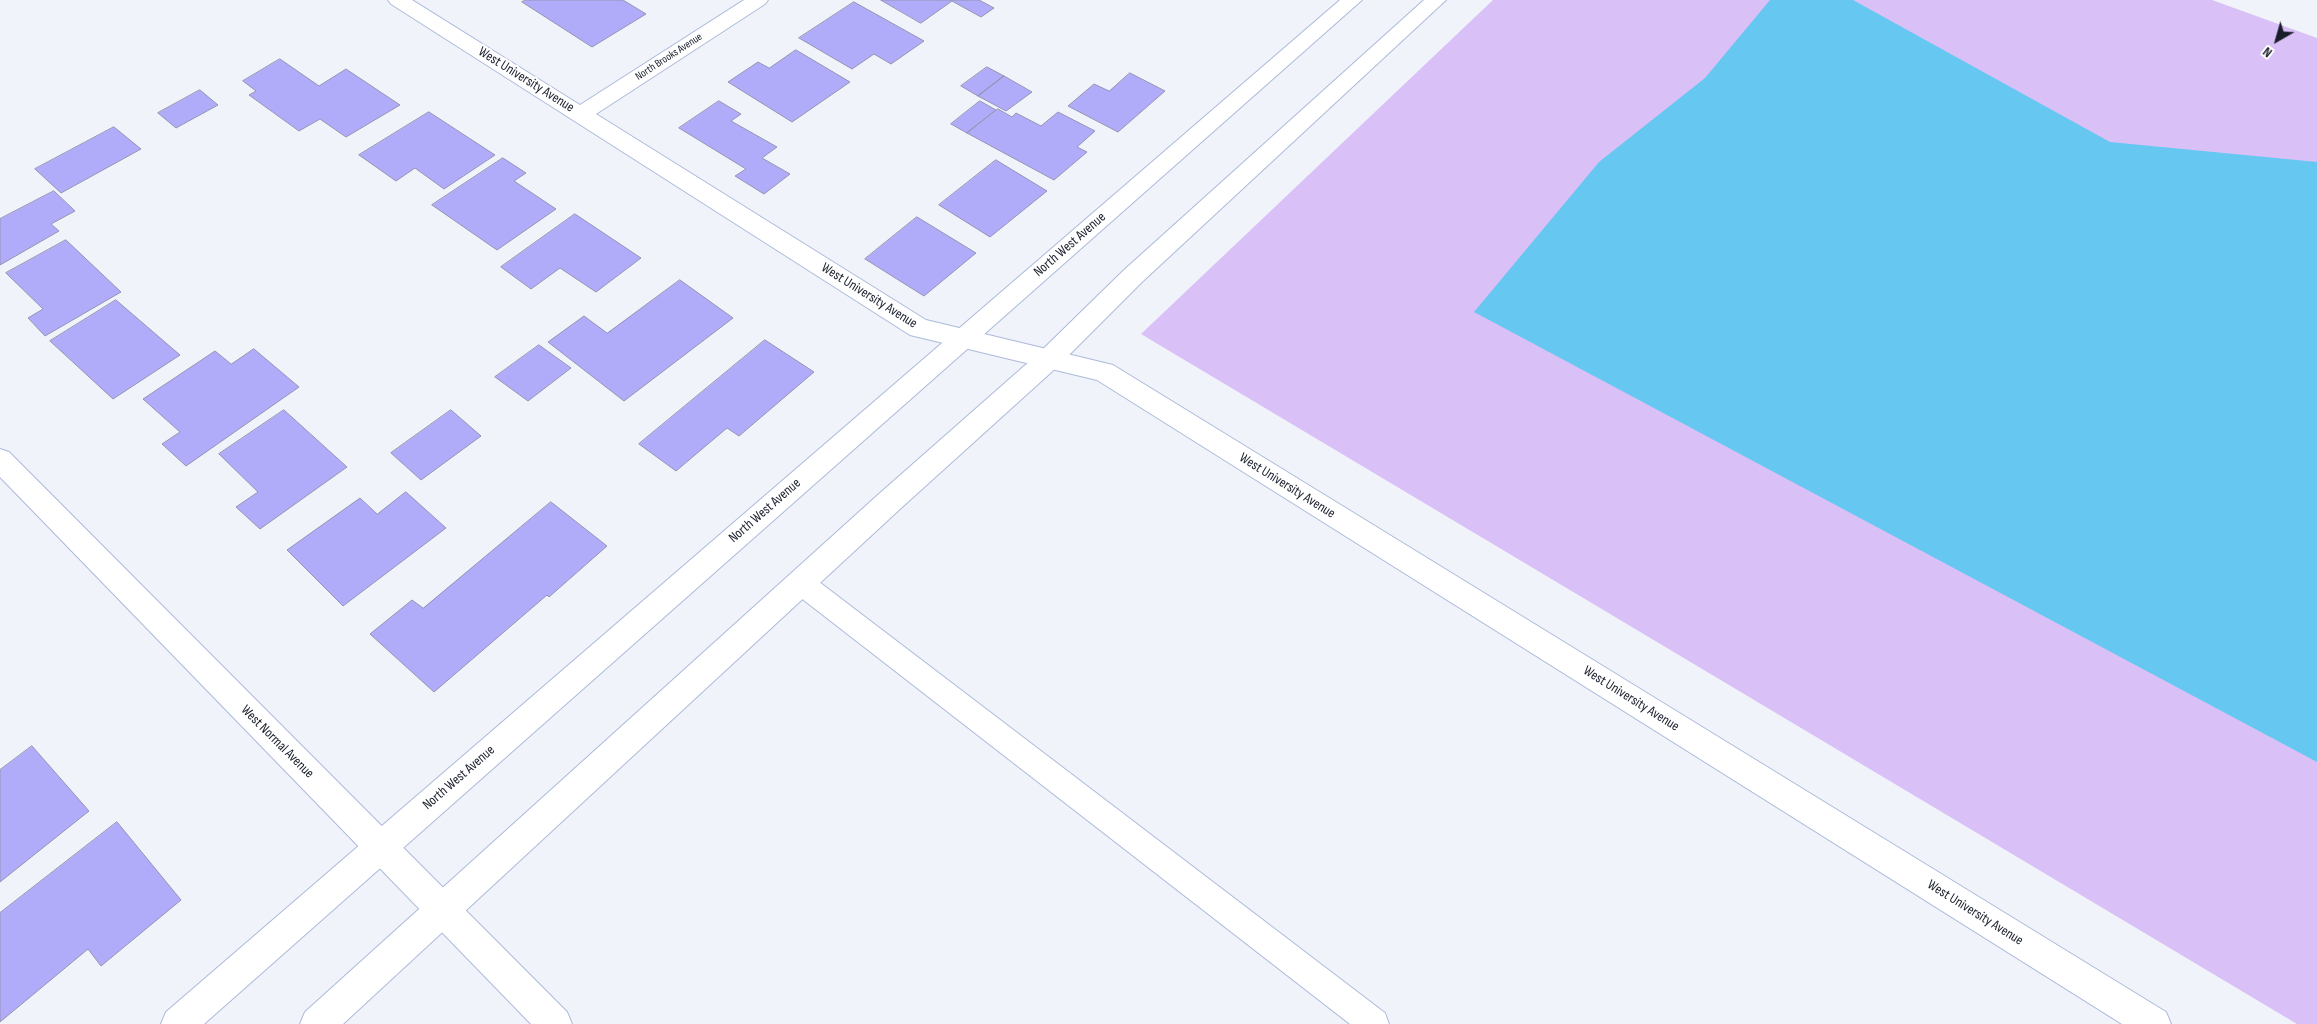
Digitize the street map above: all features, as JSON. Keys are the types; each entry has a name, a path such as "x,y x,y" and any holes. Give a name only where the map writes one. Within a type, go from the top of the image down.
{"street":[{"name":"West University Avenue","path":"398,0 919,328 1104,372 2154,1024"},
{"name":"North Brooks Avenue","path":"580,114 758,0"},
{"name":"North West Avenue","path":"178,1024 1352,0"},
{"path":"317,1024 1048,360 1133,276 1436,0"},
{"name":"West Normal Avenue","path":"0,460 555,1024"}],"lane":[{"path":"801,583 1374,1024"}],"shaded area":[{"path":"1493,0 2212,0 2317,38 2317,1024 2297,1024 1141,334"}],"water":[{"path":"1770,0 1853,0 2110,142 2317,162 2317,762 1474,312 1599,162 1705,78"}],"building":[{"path":"526,0 623,0 646,14 592,47 522,2"},
{"path":"881,0 979,0 994,8 981,17 952,1 921,23"},
{"path":"854,2 924,41 891,64 874,54 852,69 799,38"},
{"path":"796,50 850,82 792,122 728,82 758,62 769,68"},
{"path":"280,59 319,86 346,69 400,105 346,137 320,119 299,131 249,95 256,91 243,81"},
{"path":"987,67 1004,76 978,96 961,86"},
{"path":"1130,73 1165,91 1118,132 1068,106 1094,84 1109,91"},
{"path":"1004,76 1032,92 1006,111 978,96"},
{"path":"200,90 218,105 176,128 158,113"},
{"path":"719,101 741,114 731,121 777,147 762,158 790,174 764,194 735,176 746,169 679,128"},
{"path":"980,101 996,110 967,133 951,124"},
{"path":"998,109 1012,117 1016,113 1041,126 1058,112 1095,131 1077,147 1087,152 1054,180 967,133"},
{"path":"429,112 495,155 444,189 415,168 396,181 359,155"},
{"path":"114,127 141,149 61,193 35,169"},
{"path":"503,158 526,173 514,181 556,209 497,250 432,205"},
{"path":"996,160 1047,191 990,237 939,205"},
{"path":"54,191 75,211 51,224 59,231 0,265 0,219"},
{"path":"575,214 641,258 596,292 560,268 531,289 501,267"},
{"path":"917,217 976,253 924,296 865,259"},
{"path":"66,240 121,292 45,336 28,318 43,309 6,273"},
{"path":"680,280 733,318 624,401 548,342 584,316 607,333"},
{"path":"116,300 180,355 113,399 50,341"},
{"path":"765,340 814,372 739,436 727,428 676,471 639,444"},
{"path":"539,345 571,368 528,401 495,377"},
{"path":"254,349 299,387 186,466 162,444 180,432 143,399 215,351 231,364"},
{"path":"284,410 347,467 260,529 236,507 258,492 219,454"},
{"path":"451,410 481,436 421,480 391,453"},
{"path":"406,492 446,528 343,606 287,550 360,498 377,514"},
{"path":"551,502 607,546 549,597 547,595 434,692 370,634 412,600 423,608"},
{"path":"32,746 89,811 0,882 0,770"},
{"path":"117,822 181,900 101,966 88,949 0,1022 0,913"}]}
